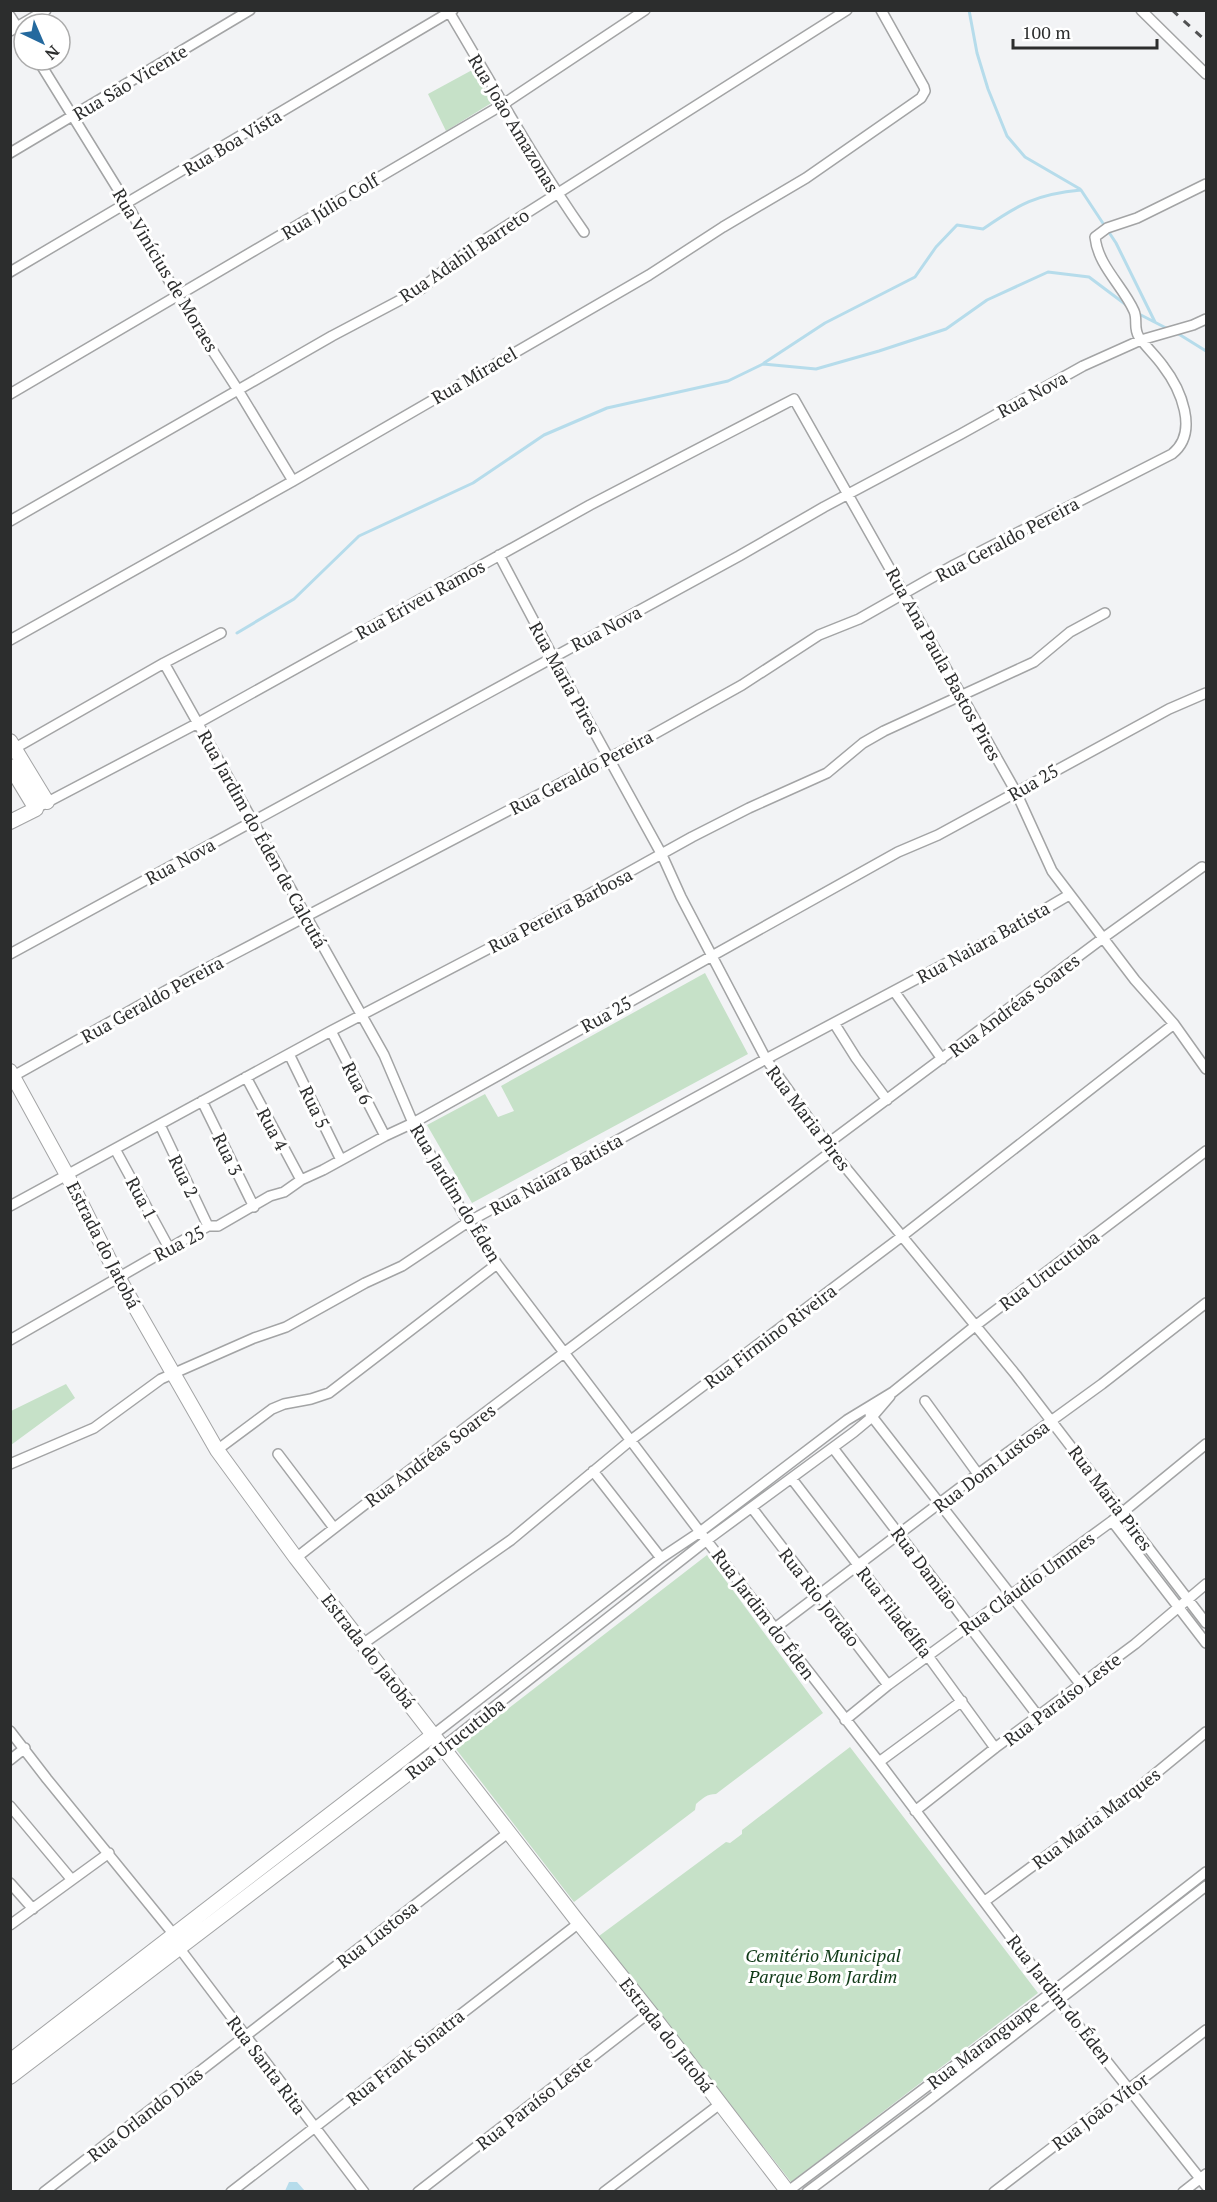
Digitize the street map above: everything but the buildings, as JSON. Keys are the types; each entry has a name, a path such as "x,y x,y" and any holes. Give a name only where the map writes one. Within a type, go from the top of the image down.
{"street":[{"name":"Rua São Vicente","path":"10,153 74,117 250,10"},
{"name":"Rua Júlio Colf","path":"10,394 502,105 645,10"},
{"name":"Rua Adahil Barreto","path":"10,522 332,336 421,289 470,249 847,10"},
{"name":"Rua Miracel","path":"10,640 293,481 649,275 723,227 806,178 921,98 925,91 881,10"},
{"path":"1141,10 1206,74"},
{"name":"Rua João Amazonas","path":"450,11 502,105 556,193 584,232"},
{"name":"Rua Boa Vista","path":"10,272 450,11"},
{"name":"Rua Vinícius de Moraes","path":"46,72 127,204 178,297 293,481"},
{"path":"1141,340 1135,330 1134,312 1099,254 1095,237 1107,228 1137,218 1206,184"},
{"name":"Rua Nova","path":"10,954 1083,366 1141,340 1193,326 1206,319"},
{"name":"Rua Geraldo Pereira","path":"11,1076 194,975 647,738 742,685 819,635 859,620 954,565 1176,451 1184,438 1186,427 1184,407 1177,388 1165,367 1141,340"},
{"name":"Rua Ana Paula Bastos Pires","path":"794,399 1016,792 1052,871 1135,980 1174,1024 1206,1069"},
{"name":"Rua Eriveu Ramos","path":"10,822 198,723 590,505 794,399"},
{"name":"Rua Maria Pires","path":"499,555 662,855 681,897 766,1059 830,1148 1052,1421 1206,1623"},
{"name":"Rua Pereira Barbosa","path":"10,1206 692,837 827,773 863,743 877,735 1034,662 1070,632 1105,613"},
{"path":"42,806 12,747 220,633"},
{"name":"Rua Jardim do Éden de Calcutá","path":"164,663 361,1016"},
{"name":"Rua 25","path":"10,1340 208,1226 218,1226 270,1196 284,1192 301,1180 413,1123 898,852 938,835 1169,708 1206,693"},
{"path":"10,766 42,806"},
{"name":"Rua Andréas Soares","path":"296,1558 448,1439 565,1354 830,1148 887,1100 1202,867"},
{"name":"Rua Naiara Batista","path":"10,1464 94,1428 161,1379 303,1318 365,1283 402,1266 468,1222 1016,926 1069,895"},
{"path":"894,991 942,1059"},
{"name":"Rua Jardim do Éden","path":"361,1016 384,1055 413,1123 468,1222 497,1264 700,1532 985,1901 1055,1996 1205,2180"},
{"path":"834,1023 887,1100"},
{"name":"Rua Firmino Riveira","path":"364,1644 511,1540 631,1440 901,1237 1174,1024"},
{"name":"Rua 6","path":"331,1031 385,1136"},
{"name":"Rua 5","path":"289,1054 341,1160"},
{"name":"Estrada do Jatobá","path":"11,1076 67,1174 118,1277 217,1450 296,1558 787,2191"},
{"name":"Rua 4","path":"246,1077 301,1180"},
{"name":"Rua 3","path":"202,1101 254,1207"},
{"name":"Rua 2","path":"160,1125 208,1226"},
{"name":"Rua 1","path":"115,1149 168,1248"},
{"name":"Rua Urucutuba","path":"10,2077 433,1735 661,1558 700,1532 866,1407 893,1392 975,1326 1206,1151"},
{"path":"217,1450 272,1409 284,1404 311,1400 329,1392 497,1264"},
{"name":"Rua Dom Lustosa","path":"775,1628 1206,1304"},
{"name":"Rua Urucutuba","path":"10,2061 177,1943 443,1748 707,1540 833,1448 872,1417 893,1392"},
{"path":"925,1401 978,1474"},
{"path":"866,1407 1081,1684"},
{"name":"Rua Cláudio Ummes","path":"845,1720 888,1685 1112,1521 1206,1444"},
{"name":"Rua Damião","path":"833,1448 1038,1716"},
{"path":"278,1454 334,1528"},
{"path":"593,1471 661,1558"},
{"name":"Rua Filadélfia","path":"792,1479 962,1701 995,1748"},
{"name":"Rua Rio Jordão","path":"752,1508 888,1685"},
{"name":"Rua Maria Pires","path":"1112,1521 1206,1643"},
{"name":"Rua Paraíso Leste","path":"915,1811 1179,1608 1206,1584"},
{"path":"879,1762 962,1701"},
{"name":"Rua Santa Rita","path":"10,1731 109,1852 364,2192"},
{"name":"Rua Maria Marques","path":"985,1901 1132,1793 1206,1732"},
{"path":"10,1760 25,1748"},
{"path":"10,1806 72,1880"},
{"name":"Rua Lustosa","path":"246,2036 509,1832"},
{"path":"10,1925 109,1852"},
{"name":"Rua Maranguape","path":"807,2192 927,2102 1206,1872"},
{"path":"10,1883 33,1909"},
{"name":"Rua Maranguape","path":"787,2191 1206,1886"},
{"name":"Rua Frank Sinatra","path":"231,2192 579,1923"},
{"name":"Rua Paraíso Leste","path":"418,2192 650,2012"},
{"name":"Rua João Vítor","path":"994,2192 1206,2030"},
{"name":"Rua Orlando Dias","path":"44,2192 246,2036"},
{"path":"604,2192 720,2104"},
{"path":"1183,2192 1205,2180"}],"green space":[{"path":"474,69 493,102 446,131 428,94"},
{"path":"705,973 748,1054 472,1203 427,1125 485,1094 498,1117 514,1111 501,1086"},
{"path":"66,1384 75,1398 11,1445 11,1411"},
{"path":"707,1555 823,1713 716,1794 703,1798 696,1804 695,1810 574,1902 456,1749"},
{"name":"Cemitério Municipal Parque Bom Jardim","path":"850,1747 1038,1993 791,2182 599,1936 726,1842 730,1843 742,1834 742,1830"}],"water":[{"path":"289,2182 297,2182 305,2191 285,2191"}],"waterway":[{"path":"969,10 977,53 988,89 1007,136 1025,157 1080,189"},
{"path":"764,363 825,323 915,277 936,247 957,225 983,229 1029,202 1052,194 1081,190 1116,243 1155,322"},
{"path":"237,633 294,599 359,536 473,483 544,435 607,408 728,381 763,364 816,369 879,351 946,329 987,300 1048,272 1089,277 1129,307"},
{"path":"1137,313 1168,329"},
{"path":"1177,333 1206,351"}],"railway":[{"path":"1172,10 1206,41"}]}
